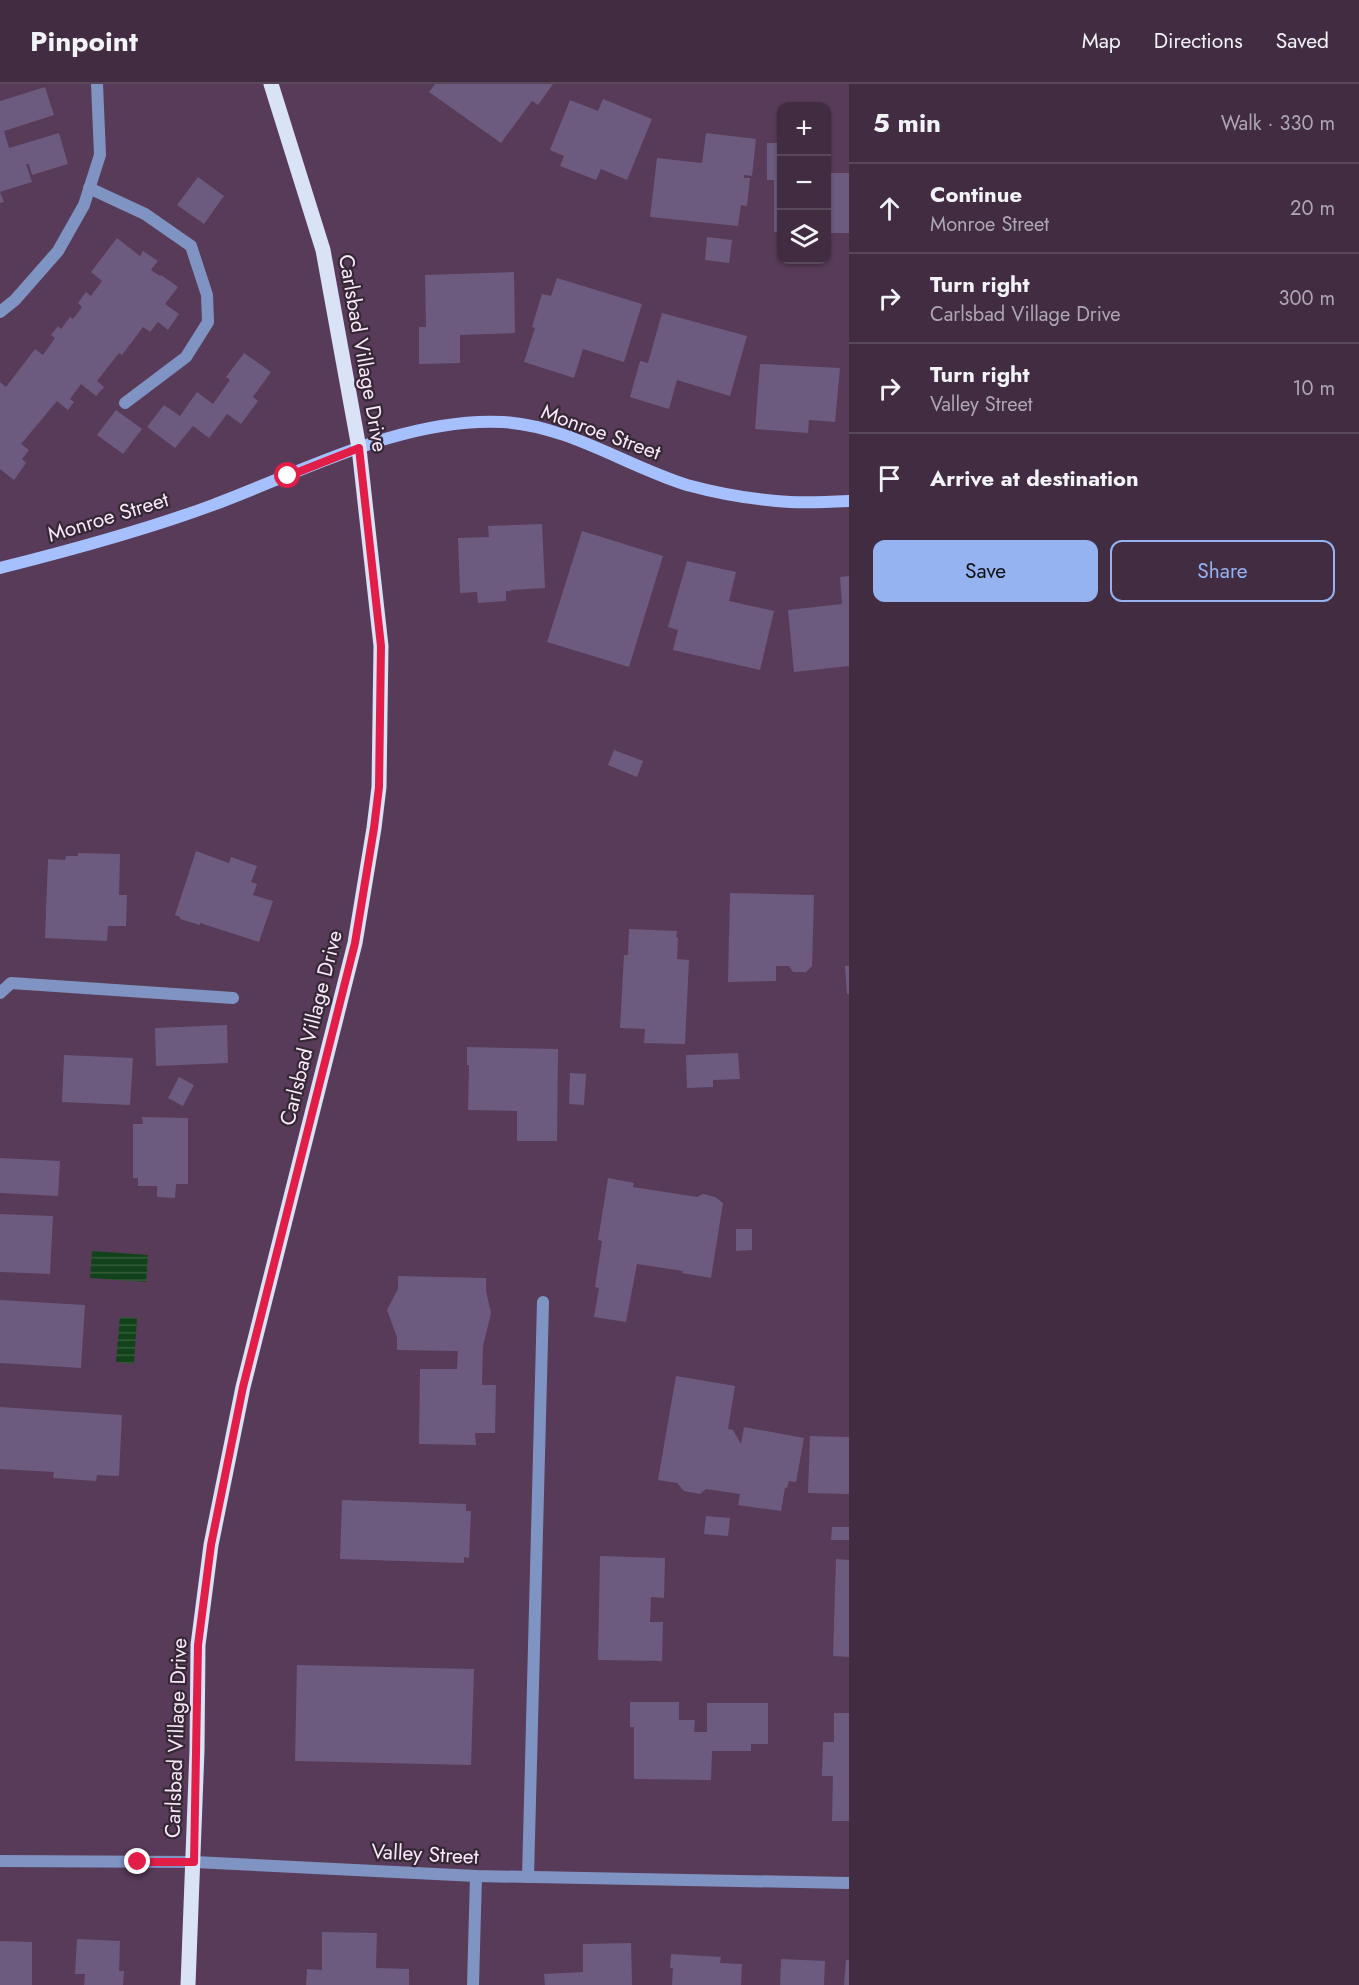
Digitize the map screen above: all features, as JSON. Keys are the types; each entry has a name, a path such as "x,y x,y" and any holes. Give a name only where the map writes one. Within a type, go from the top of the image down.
{"main road":[{"name":"Carlsbad Village Drive","path":"188,1985 194,1862 198,1645 211,1545 243,1387 355,943 379,787 381,646 359,448 323,250 271,84"},
{"name":"Monroe Street","path":"0,568 141,530 213,505 359,448 424,429 465,423 501,422 546,429 686,484 736,496 791,502 849,501"}],"street":[{"path":"0,312 15,300 58,251 84,205 100,155 97,84"},
{"path":"89,188 145,214 191,246 207,295 208,322 186,357 125,404"},
{"path":"0,993 11,983 233,998"},
{"path":"528,1877 543,1302"},
{"name":"Valley Street","path":"0,1861 194,1862 476,1876 849,1882"},
{"path":"473,1985 476,1876"}],"shaded area":[{"path":"92,1251 148,1255 146,1282 90,1278"},
{"path":"120,1317 137,1318 134,1364 116,1362"}],"building":[{"path":"435,84 553,84 538,105 532,101 501,143 429,92"},
{"path":"45,87 54,115 4,131 9,148 59,133 68,164 32,175 29,164 26,164 32,182 0,192 0,101"},
{"path":"603,99 652,119 627,180 601,169 596,180 560,166 564,156 550,150 570,100 598,111"},
{"path":"706,133 756,139 752,176 744,175 744,178 750,178 747,206 741,205 738,226 650,217 657,158 702,163"},
{"path":"767,143 777,143 777,232 774,232 774,180 767,180"},
{"path":"831,173 849,173 849,233 831,233"},
{"path":"198,177 224,196 204,224 177,205"},
{"path":"707,237 732,240 729,263 705,260"},
{"path":"117,238 140,256 143,251 158,261 151,270 178,287 165,304 179,314 168,330 158,322 150,332 143,327 122,355 119,353 97,381 104,387 96,396 81,384 70,399 74,402 68,410 57,401 21,444 29,450 22,459 26,463 14,480 0,469 0,382 6,387 35,349 43,355 55,338 51,335 58,326 61,329 70,317 73,319 82,307 78,303 86,292 91,296 102,281 91,272"},
{"path":"514,272 515,333 460,335 460,363 419,364 419,327 426,327 425,275"},
{"path":"557,278 642,304 624,362 583,349 574,378 524,362 535,328 532,327 542,294 551,296"},
{"path":"662,313 747,336 730,396 677,380 669,409 630,397 640,361 648,363"},
{"path":"244,353 271,372 253,397 258,401 241,424 227,414 209,438 193,426 175,448 147,427 164,405 180,416 197,392 213,404 230,380 226,377"},
{"path":"760,364 840,368 835,422 809,420 808,433 755,429"},
{"path":"116,410 142,429 123,454 97,435"},
{"path":"542,524 545,588 506,591 506,601 478,603 477,592 460,593 458,538 489,537 488,526"},
{"path":"582,531 663,556 629,667 547,642"},
{"path":"687,561 736,572 729,601 774,611 760,670 673,650 678,630 668,627"},
{"path":"849,576 849,666 794,672 788,610 842,604 840,577"},
{"path":"614,750 643,761 637,777 608,765"},
{"path":"196,851 229,863 231,857 257,866 251,882 257,884 253,895 273,901 259,942 180,919 175,915"},
{"path":"78,853 120,854 119,895 127,895 126,926 108,926 107,941 45,938 48,859 65,860 66,856 78,856"},
{"path":"730,893 814,895 812,966 806,972 793,972 789,966 776,966 776,981 728,982"},
{"path":"629,929 677,931 677,959 689,960 685,1044 644,1043 645,1029 620,1028 624,955 628,955"},
{"path":"845,966 849,966 849,994 847,994"},
{"path":"227,1025 228,1063 156,1066 155,1028"},
{"path":"467,1047 558,1049 557,1141 517,1141 517,1111 468,1110"},
{"path":"738,1053 740,1079 713,1080 713,1087 687,1088 686,1055"},
{"path":"64,1055 133,1058 130,1105 62,1102"},
{"path":"570,1073 586,1074 584,1105 569,1104"},
{"path":"179,1077 194,1085 183,1106 168,1098"},
{"path":"142,1117 188,1118 188,1184 176,1184 175,1198 157,1197 157,1186 138,1186 138,1178 133,1178 133,1124 143,1124"},
{"path":"0,1158 60,1161 58,1196 0,1193"},
{"path":"608,1178 634,1183 633,1187 697,1197 703,1194 715,1197 723,1203 711,1278 637,1264 626,1322 594,1317 599,1288 595,1287 602,1241 598,1240"},
{"path":"0,1214 53,1216 50,1274 0,1272"},
{"path":"736,1229 752,1229 752,1250 736,1251"},
{"path":"398,1276 486,1278 486,1291 491,1313 483,1346 482,1385 496,1385 495,1433 475,1433 476,1445 419,1444 420,1369 457,1369 458,1351 397,1350 397,1337 387,1310 398,1289"},
{"path":"0,1300 85,1305 81,1368 0,1363"},
{"path":"676,1376 735,1386 728,1429 733,1430 741,1444 744,1427 804,1438 796,1482 789,1481 785,1488 781,1511 738,1505 740,1494 706,1489 700,1494 684,1491 677,1483 658,1480"},
{"path":"0,1407 122,1415 119,1476 97,1475 96,1481 53,1478 54,1472 0,1469"},
{"path":"810,1436 849,1437 849,1494 808,1493"},
{"path":"342,1500 466,1504 466,1511 471,1511 469,1558 464,1557 464,1563 340,1559"},
{"path":"706,1516 730,1518 728,1536 704,1534"},
{"path":"832,1527 849,1527 849,1540 831,1540"},
{"path":"600,1556 665,1558 664,1598 651,1597 650,1622 663,1622 662,1661 598,1660"},
{"path":"836,1559 849,1560 849,1657 833,1656"},
{"path":"297,1665 474,1669 471,1765 295,1761"},
{"path":"630,1702 679,1702 679,1720 695,1720 694,1732 707,1732 707,1703 768,1703 768,1744 751,1744 751,1751 712,1751 711,1780 634,1779 634,1727 630,1727"},
{"path":"834,1713 849,1713 849,1821 832,1821 833,1776 822,1776 823,1742 834,1742"},
{"path":"322,1932 377,1933 376,1968 409,1969 409,1985 306,1985 307,1969 322,1970"},
{"path":"77,1939 120,1941 119,1971 124,1971 123,1985 84,1985 85,1974 75,1974"},
{"path":"0,1941 32,1942 32,1985 0,1985"},
{"path":"631,1943 632,1985 545,1985 544,1974 583,1972 583,1944"},
{"path":"671,1954 721,1957 720,1963 742,1964 741,1985 672,1985"},
{"path":"781,1959 825,1961 824,1985 780,1985"},
{"path":"846,1960 849,1960 849,1985 844,1985"}],"route":[{"path":"138,1862 194,1862 198,1645 211,1545 243,1387 355,943 379,787 381,646 359,448 288,476"}]}
